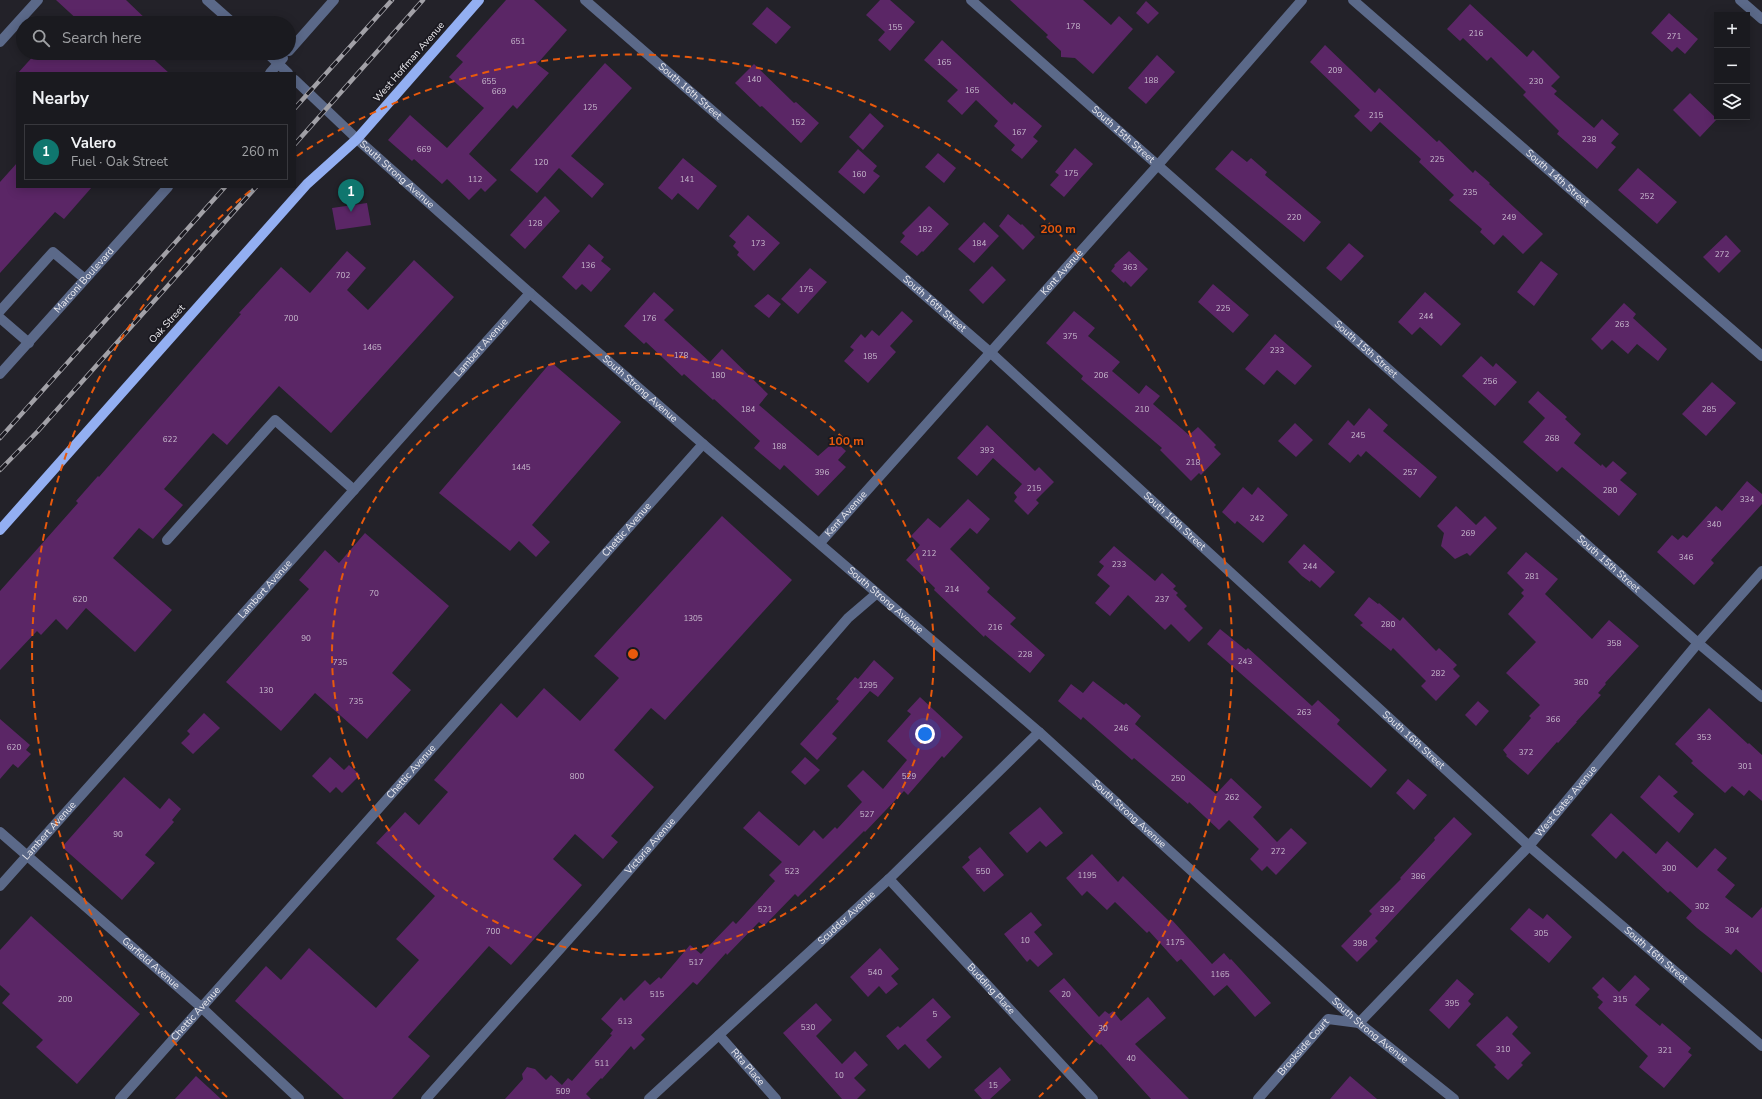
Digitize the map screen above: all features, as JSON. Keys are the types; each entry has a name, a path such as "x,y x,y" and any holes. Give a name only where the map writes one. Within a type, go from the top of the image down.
{"main road":[{"name":"West Hoffman Avenue","path":"357,139 479,0"},
{"name":"Oak Street","path":"0,530 307,184 357,139"}],"street":[{"path":"24,16 38,0"},
{"path":"207,0 225,16"},
{"path":"296,43 334,0"},
{"name":"South 16th Street","path":"585,0 991,353 1529,846 1762,1046"},
{"name":"South 15th Street","path":"971,0 1698,643 1762,697"},
{"name":"Kent Avenue","path":"820,543 1158,165 1302,0"},
{"name":"South 14th Street","path":"1353,0 1762,356"},
{"path":"1740,0 1762,19"},
{"path":"0,42 16,24"},
{"path":"275,60 287,72"},
{"path":"271,72 281,60"},
{"name":"South Strong Avenue","path":"296,81 357,139 530,293 703,444 820,543 876,594 1039,732 1359,1023 1454,1099"},
{"name":"Marconi Boulevard","path":"0,374 167,188"},
{"path":"0,311 53,252 85,279"},
{"name":"Lambert Avenue","path":"0,886 530,293"},
{"path":"0,318 29,343"},
{"path":"168,540 275,420 354,490"},
{"name":"Chettic Avenue","path":"120,1099 703,444"},
{"name":"West Gates Avenue","path":"1359,1023 1529,846 1698,643 1762,570"},
{"name":"Victoria Avenue","path":"426,1099 594,911 848,618 876,594"},
{"name":"Scudder Avenue","path":"649,1099 889,879 1039,732"},
{"name":"Garfield Avenue","path":"0,832 201,1007 299,1099"},
{"name":"Budding Place","path":"889,879 1093,1099"},
{"name":"Brookside Court","path":"1258,1099 1328,1019 1359,1023"},
{"name":"Rita Place","path":"720,1035 776,1099"}],"building":[{"path":"56,0 126,0 143,16 73,16"},
{"path":"506,0 534,0 567,30 537,64 549,73 517,109 513,105 469,154 497,180 485,192 481,188 469,200 447,179 442,184 414,159 412,161 388,140 410,115 447,148 484,108 449,77 463,62 456,56"},
{"path":"880,0 890,0 915,22 890,51 878,40 885,32 866,15"},
{"path":"1010,0 1083,0 1111,25 1119,16 1133,29 1093,74 1075,58 1061,57 1061,51 1046,37 1048,35"},
{"path":"1146,1 1159,13 1148,24 1136,13"},
{"path":"1470,4 1527,57 1533,50 1560,77 1551,86 1557,91 1554,94 1594,128 1602,119 1619,134 1611,143 1616,147 1597,169 1557,134 1559,131 1523,95 1526,92 1491,57 1487,61 1463,38 1460,41 1447,29"},
{"path":"767,7 791,27 776,44 752,24"},
{"path":"1669,13 1698,39 1685,54 1677,47 1672,52 1651,33"},
{"path":"942,40 1012,105 1014,102 1042,126 1033,137 1038,141 1022,159 1011,150 1015,145 994,126 998,121 976,100 962,115 947,101 958,90 924,60"},
{"path":"1325,45 1375,93 1379,88 1437,142 1439,140 1473,173 1475,170 1490,183 1489,184 1543,234 1523,254 1503,235 1494,245 1480,232 1482,229 1449,200 1454,195 1419,162 1421,159 1380,122 1371,132 1354,116 1360,110 1310,62"},
{"path":"1157,55 1175,72 1146,104 1128,88"},
{"path":"30,60 155,60 168,72 19,72"},
{"path":"605,63 632,88 571,156 604,184 592,198 559,168 537,193 510,170"},
{"path":"754,64 794,103 796,102 819,123 801,143 735,83"},
{"path":"1690,93 1714,116 1714,120 1716,120 1700,137 1673,110"},
{"path":"870,113 884,126 863,150 849,137"},
{"path":"1075,148 1093,164 1064,197 1050,185 1059,175 1055,172"},
{"path":"858,149 877,166 873,171 880,176 864,194 838,172"},
{"path":"1232,150 1247,162 1251,158 1267,172 1265,175 1321,222 1304,242 1215,169"},
{"path":"938,153 956,168 944,183 925,167"},
{"path":"683,158 717,186 698,210 678,193 672,200 658,188"},
{"path":"16,164 16,188 91,188 64,219 55,212 0,273 0,182"},
{"path":"1638,168 1677,202 1657,224 1618,190"},
{"path":"545,196 560,211 525,249 510,235"},
{"path":"367,203 371,225 336,230 332,208"},
{"path":"929,206 949,224 923,252 922,251 917,256 900,242 905,236 902,233"},
{"path":"1008,214 1021,225 1022,224 1035,237 1023,250 999,226"},
{"path":"748,215 780,243 754,271 737,255 739,252 733,246 736,242 729,236"},
{"path":"984,222 999,236 974,263 958,249"},
{"path":"1726,235 1741,251 1719,273 1703,257"},
{"path":"1349,243 1364,256 1341,281 1326,268"},
{"path":"589,244 604,257 601,261 611,269 591,292 582,284 576,290 562,277"},
{"path":"347,251 366,268 347,290 368,310 414,260 454,297 331,433 279,386 227,445 213,433 164,489 183,505 153,539 139,528 113,558 172,610 135,652 86,608 67,630 56,619 41,635 37,631 0,670 0,591 78,503 76,501 98,476 99,477 241,314 239,313 281,267 310,293"},
{"path":"1129,251 1148,269 1131,287 1125,281 1124,283 1111,271 1115,266 1114,265"},
{"path":"1541,261 1558,274 1534,306 1517,292"},
{"path":"992,266 1006,280 983,304 969,290"},
{"path":"810,268 827,282 798,314 781,299"},
{"path":"1213,284 1249,315 1233,333 1198,302"},
{"path":"654,292 674,310 664,320 710,362 722,349 768,394 759,405 818,456 835,441 846,451 838,460 846,467 818,496 784,465 780,470 754,448 760,441 714,399 713,400 684,374 682,376 646,342 644,344 624,326"},
{"path":"1425,292 1461,324 1441,346 1420,327 1412,335 1398,322"},
{"path":"768,294 781,304 769,318 754,306"},
{"path":"1624,303 1636,314 1633,318 1667,349 1658,361 1637,344 1628,354 1612,340 1602,350 1591,339"},
{"path":"902,311 913,321 890,346 896,352 868,383 844,361 854,350 850,347 861,334 865,338 872,330 879,336"},
{"path":"1074,311 1095,328 1088,336 1120,362 1112,371 1139,394 1146,385 1160,396 1153,404 1189,435 1198,427 1216,445 1214,447 1221,454 1201,475 1199,473 1191,481 1160,450 1162,448 1081,379 1083,376 1046,343"},
{"path":"1275,334 1312,366 1295,385 1277,370 1264,385 1245,369"},
{"path":"1481,356 1493,367 1496,363 1517,382 1495,406 1462,376"},
{"path":"551,362 621,422 532,525 550,542 536,557 519,541 510,551 439,493"},
{"path":"1712,382 1736,403 1706,436 1682,414"},
{"path":"1538,391 1567,417 1565,419 1581,434 1574,443 1601,466 1602,464 1606,468 1613,461 1627,473 1620,480 1637,494 1619,516 1562,467 1557,472 1523,442 1545,418 1528,402"},
{"path":"1369,408 1388,425 1383,431 1437,477 1420,498 1366,451 1361,457 1358,454 1350,463 1328,444 1348,420 1354,426"},
{"path":"1295,423 1313,440 1296,457 1278,441"},
{"path":"987,425 1035,471 1039,467 1054,482 1036,500 1039,503 1028,515 1014,501 1017,497 1014,493 1022,484 993,458 977,476 957,458"},
{"path":"1747,481 1762,494 1762,504 1711,560 1714,563 1694,585 1657,552 1672,535 1678,540 1683,535 1687,538 1716,506 1722,511"},
{"path":"1243,487 1252,495 1258,487 1288,515 1263,543 1237,521 1235,524 1222,512"},
{"path":"968,499 990,519 977,534 970,528 950,549 990,588 987,592 1016,618 1010,624 1045,655 1030,673 985,635 984,637 934,590 935,588 906,560 920,545 911,536 928,518 940,528"},
{"path":"1456,506 1476,525 1485,516 1497,528 1470,556 1467,553 1455,559 1441,546 1444,533 1437,526"},
{"path":"722,516 792,580 665,720 651,708 614,750 654,787 611,836 618,842 603,859 575,834 553,859 582,885 511,965 489,946 408,1037 430,1056 392,1099 344,1099 235,1001 266,966 281,980 309,948 376,1008 419,960 396,939 435,896 376,843 405,812 419,825 448,792 434,780 501,703 517,718 544,688 580,721 619,678 594,656"},
{"path":"365,533 449,606 392,673 411,690 367,739 315,693 281,731 226,682 309,589 299,580 325,550 339,563"},
{"path":"1304,544 1335,572 1320,588 1311,580 1310,582 1302,576 1288,562"},
{"path":"1114,546 1155,581 1162,573 1176,586 1173,589 1178,593 1176,595 1187,606 1184,609 1203,628 1189,642 1171,624 1165,630 1128,595 1110,616 1095,603 1110,586 1097,575 1104,566 1099,562"},
{"path":"1526,552 1558,579 1545,594 1592,639 1609,620 1639,646 1605,683 1606,684 1598,693 1601,695 1528,775 1506,756 1507,755 1503,750 1531,718 1529,716 1540,705 1506,673 1536,642 1508,614 1524,596 1521,593 1524,590 1507,573"},
{"path":"1369,597 1378,604 1379,603 1400,621 1403,617 1436,651 1439,648 1457,665 1453,669 1460,676 1436,701 1421,686 1426,681 1393,648 1391,651 1360,625 1363,623 1354,615"},
{"path":"1220,629 1246,650 1248,648 1312,706 1318,700 1340,720 1337,724 1387,770 1371,788 1207,644"},
{"path":"874,660 894,678 878,697 870,691 832,734 837,738 817,760 800,744 839,701 836,699 855,677 858,679"},
{"path":"1093,681 1124,705 1126,703 1141,716 1135,724 1216,794 1231,778 1262,807 1253,817 1277,842 1291,828 1307,843 1276,875 1267,866 1262,871 1250,859 1259,849 1229,820 1219,830 1189,802 1188,804 1134,758 1132,760 1083,717 1081,720 1058,701 1071,684 1083,693"},
{"path":"920,697 963,737 944,758 942,756 908,795 904,791 865,832 864,831 798,897 795,894 764,926 759,922 727,955 726,953 697,985 693,982 641,1035 645,1039 634,1050 631,1046 602,1079 601,1078 586,1094 591,1099 505,1099 523,1079 522,1074 527,1067 535,1069 546,1080 551,1075 562,1085 568,1078 572,1081 612,1035 610,1034 613,1030 601,1019 621,997 624,1001 645,980 650,985 659,977 661,979 690,945 701,954 733,921 736,924 775,881 769,875 782,862 743,828 759,811 799,846 814,830 823,839 835,827 837,829 862,802 847,786 863,770 883,789 907,760 887,741 911,714 907,711"},
{"path":"1478,701 1489,711 1476,726 1465,715"},
{"path":"1709,708 1762,755 1762,801 1749,790 1744,796 1732,786 1725,793 1691,763 1693,761 1675,744"},
{"path":"204,713 220,728 193,754 181,743 190,734 187,731"},
{"path":"0,719 30,745 26,750 31,754 18,768 13,764 0,779"},
{"path":"330,757 344,770 349,765 360,775 342,793 336,787 330,793 312,776"},
{"path":"805,757 820,770 805,785 791,772"},
{"path":"1659,775 1678,792 1673,796 1694,814 1679,833 1640,797"},
{"path":"124,777 160,809 169,798 181,809 172,820 174,822 145,855 155,863 122,900 62,847"},
{"path":"1408,779 1427,795 1414,810 1396,793"},
{"path":"1040,807 1063,833 1046,847 1040,841 1027,853 1009,833"},
{"path":"1611,813 1656,854 1667,841 1697,868 1715,848 1727,858 1717,870 1735,885 1725,897 1752,918 1762,907 1762,973 1736,949 1731,955 1697,928 1686,918 1692,911 1670,891 1668,893 1623,851 1616,859 1591,835"},
{"path":"1454,817 1472,834 1375,938 1378,941 1357,962 1341,946 1372,914 1369,911 1401,879 1400,878 1435,840 1434,838"},
{"path":"980,847 1004,875 984,892 962,867 970,860 968,857"},
{"path":"1092,854 1118,882 1123,876 1170,922 1172,920 1212,964 1224,953 1271,1003 1255,1017 1227,985 1214,996 1181,959 1177,962 1149,931 1147,933 1115,902 1107,910 1087,891 1082,896 1066,878"},
{"path":"1529,908 1543,919 1547,914 1572,937 1549,963 1510,929"},
{"path":"1031,912 1042,925 1034,932 1053,954 1038,967 1030,959 1027,962 1004,934"},
{"path":"31,916 140,1014 77,1084 36,1047 43,1040 2,1003 10,994 0,985 0,950"},
{"path":"880,948 899,969 891,976 898,984 886,994 879,986 868,997 850,977"},
{"path":"1635,975 1650,989 1635,1005 1660,1026 1662,1023 1691,1048 1688,1052 1692,1055 1664,1088 1639,1067 1648,1056 1598,1008 1603,1002 1597,997 1599,995 1592,988 1603,977 1619,992"},
{"path":"1064,978 1099,1017 1105,1011 1109,1014 1113,1011 1121,1021 1148,997 1166,1018 1135,1044 1189,1099 1151,1099 1101,1044 1100,1045 1095,1041 1049,991"},
{"path":"1457,979 1474,994 1468,1001 1471,1004 1449,1029 1429,1010"},
{"path":"933,998 951,1017 926,1040 942,1057 929,1069 905,1044 898,1050 886,1036 898,1026 900,1028"},
{"path":"816,1003 832,1020 816,1036 842,1064 855,1051 868,1065 854,1078 866,1090 857,1099 842,1099 783,1033"},
{"path":"1507,1016 1518,1027 1512,1034 1531,1053 1521,1063 1523,1065 1508,1080 1494,1067 1496,1065 1476,1045"},
{"path":"1000,1067 1011,1080 990,1099 982,1099 974,1090"},
{"path":"196,1076 221,1099 175,1099"},
{"path":"1350,1076 1377,1099 1330,1099"}],"railway":[{"path":"296,107 392,0"},
{"path":"296,143 423,0"},
{"path":"0,438 224,188"},
{"path":"0,470 38,431 255,188"}],"place":[{"name":"Valero","path":"351,212"}]}
